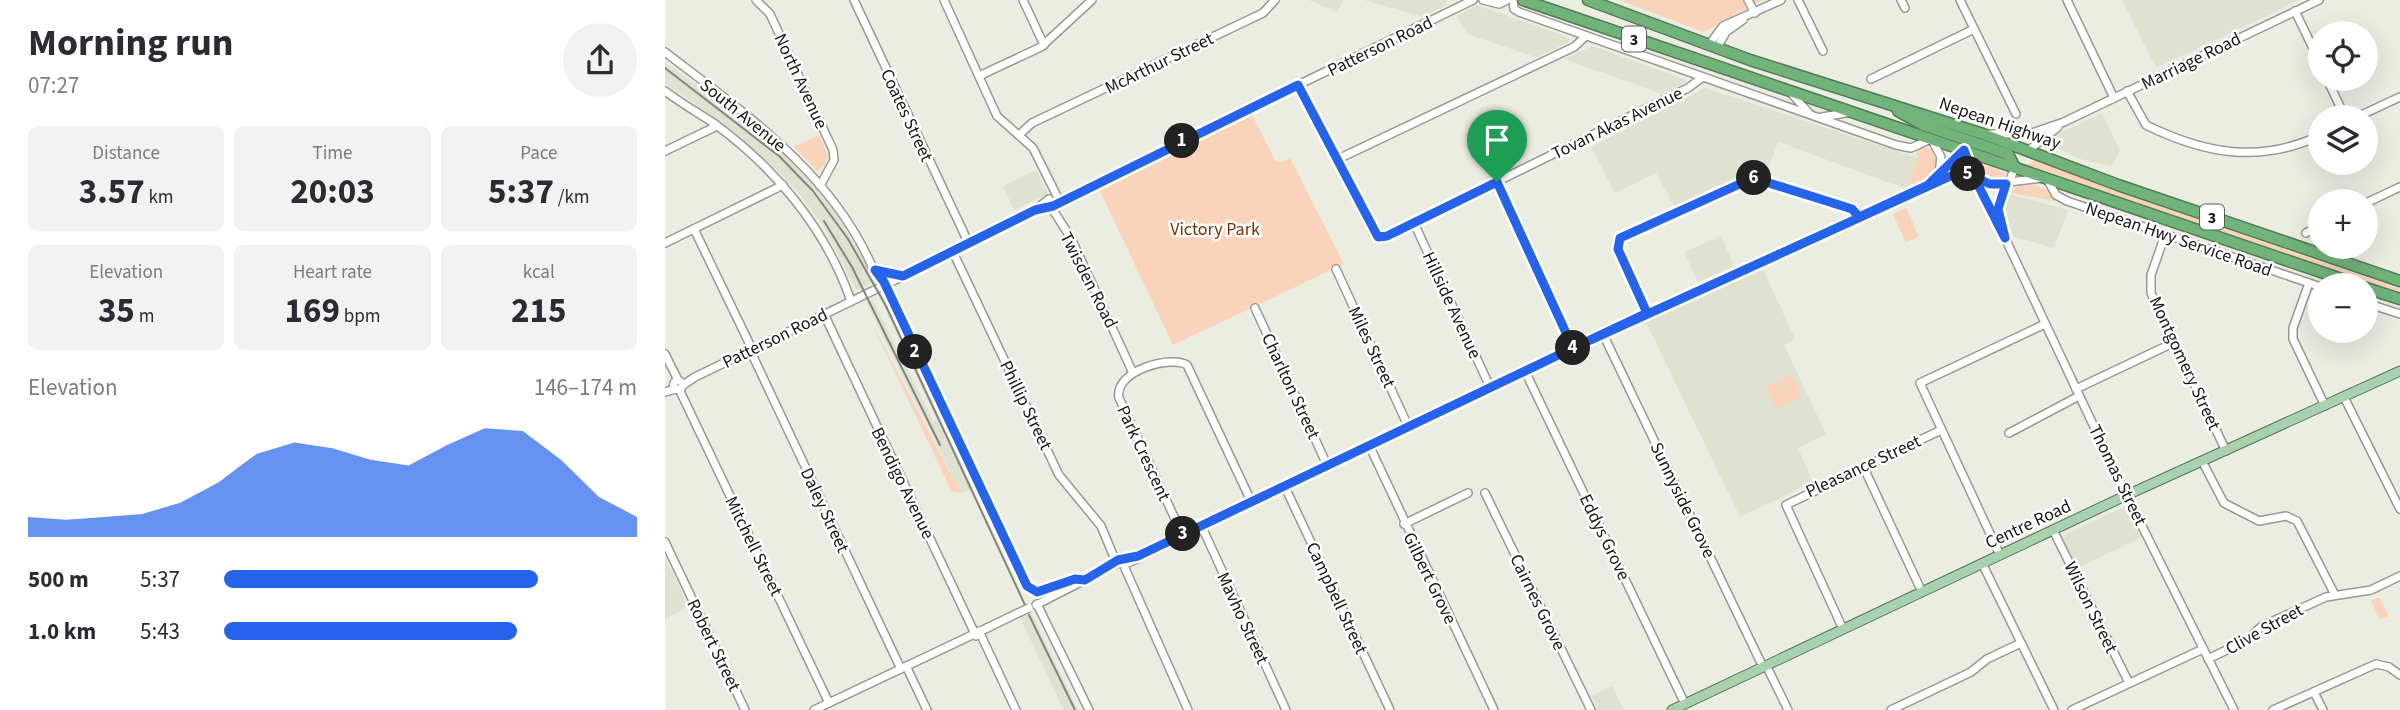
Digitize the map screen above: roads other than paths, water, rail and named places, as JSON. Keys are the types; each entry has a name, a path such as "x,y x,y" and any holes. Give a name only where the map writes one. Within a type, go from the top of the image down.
{"highway":[{"name":"3","path":"1523,0 1543,4 1560,13 1852,112 1933,136 2015,168 2324,273"},
{"name":"Nepean Highway","path":"1588,0 1749,60 1982,133 2118,185 2400,281"},
{"path":"1676,34 1686,45 1686,56"},
{"path":"1708,64 1713,47"},
{"path":"1749,60 1751,78"},
{"path":"1885,102 1933,136 1973,142 2008,155 2015,168"},
{"path":"1964,150 1982,133"},
{"path":"2015,168 2026,149"},
{"path":"2378,292 2400,299"}],"main road":[{"name":"Centre Road","path":"1672,710 2127,495 2400,371"}],"street":[{"name":"North Avenue","path":"756,0 770,14 833,150 831,167 819,184"},
{"name":"Coates Street","path":"854,0 967,245"},
{"name":"Twisden Road","path":"944,0 999,118 1033,148 1053,199 1135,372"},
{"path":"1023,0 1044,45"},
{"path":"979,76 1044,45 1092,0"},
{"name":"McArthur Street","path":"1021,136 1039,121 1263,13 1275,0"},
{"name":"Patterson Road","path":"1455,10 1462,0"},
{"name":"Patterson Road","path":"665,391 953,252 1053,199 1077,192 1473,0"},
{"path":"1483,0 1499,4 1507,0"},
{"path":"1513,0 1518,12 1908,148 1933,136 1942,158 1937,177"},
{"path":"1748,0 1754,14"},
{"path":"1713,47 1721,28 1781,0"},
{"path":"1798,0 1823,51"},
{"path":"1960,0 2016,114"},
{"path":"2067,0 2114,98"},
{"name":"Marriage Road","path":"1982,133 2027,134 2064,122 2319,0"},
{"path":"2295,11 2308,38"},
{"path":"1560,13 1577,33"},
{"path":"1871,79 1974,29"},
{"path":"1298,85 1336,160 1574,47 1586,36"},
{"name":"South Avenue","path":"665,52 764,129 819,184"},
{"path":"1665,64 1678,63 1686,56"},
{"name":"Tovan Akas Avenue","path":"1336,160 1378,237 1387,236 1688,88 1703,77"},
{"path":"1790,91 1815,116"},
{"path":"2127,91 2146,125 2219,150 2240,154 2270,153 2308,140"},
{"path":"665,92 717,126 783,186 823,238 853,300"},
{"path":"2378,107 2400,97"},
{"path":"1815,116 1852,112"},
{"name":"Marriage Road","path":"2026,149 2064,122"},
{"path":"665,151 717,126"},
{"path":"2026,149 2029,136 2038,131"},
{"path":"1928,185 1964,150"},
{"name":"Thomas Street","path":"1964,150 1974,177 2127,495 2234,710"},
{"name":"Thomas Street","path":"2005,238 1998,209 2006,184 2015,168"},
{"path":"814,710 1647,313 1928,185 1958,173 1990,184 2045,178"},
{"path":"1647,313 1617,243 1623,236 1753,178 1847,209 1856,218"},
{"name":"Nepean Hwy Service Road","path":"2045,178 2052,190 2062,199 2308,283"},
{"path":"1497,182 1573,348"},
{"path":"819,184 850,226 883,286 1028,588 1037,592 1075,579 1085,580"},
{"path":"665,243 783,186"},
{"path":"2378,197 2400,187"},
{"name":"Hillside Avenue","path":"1414,223 1490,387"},
{"name":"Daley Street","path":"694,229 927,710"},
{"name":"Montgomery Street","path":"2165,235 2151,275 2150,289 2226,451"},
{"name":"Phillip Street","path":"953,252 1063,483 1101,526 1120,564"},
{"path":"874,269 903,276"},
{"name":"Miles Street","path":"1336,269 1408,426"},
{"path":"2308,286 2293,328 2293,339 2325,406"},
{"path":"2378,307 2400,314"},
{"name":"Charlton Street","path":"1255,308 1327,465"},
{"name":"Bendigo Avenue","path":"822,315 1016,710"},
{"path":"2000,555 1920,383 2045,324"},
{"name":"Sunnyside Grove","path":"1603,334 1764,666 1788,710"},
{"path":"2009,433 2078,392 2175,342"},
{"name":"Mitchell Street","path":"665,354 837,710"},
{"path":"1135,372 1174,361 1187,365 1251,501"},
{"name":"Eddys Grove","path":"1525,371 1685,706"},
{"name":"Park Crescent","path":"1135,372 1122,381 1119,396 1182,534"},
{"path":"2344,397 2400,509"},
{"name":"Pleasance Street","path":"1843,629 1786,505 1941,430"},
{"name":"Gilbert Grove","path":"1369,445 1494,710"},
{"path":"2202,461 2224,503 2259,521 2286,516 2297,521 2335,595"},
{"path":"1863,467 1921,592"},
{"name":"Campbell Street","path":"1284,485 1390,710"},
{"path":"1404,524 1468,493"},
{"name":"Cairnes Grove","path":"1485,493 1591,710"},
{"name":"Mavho Street","path":"1201,525 1286,710"},
{"name":"Wilson Street","path":"2053,530 2129,683"},
{"name":"Robert Street","path":"665,542 745,710"},
{"path":"1982,563 2054,710"},
{"path":"1120,564 1188,710"},
{"name":"Clive Street","path":"2209,659 2247,640 2262,626 2335,595 2371,590 2400,576"},
{"path":"1037,604 1089,710"},
{"path":"1891,710 1966,675 1987,659 2021,643"},
{"path":"2072,710 2203,649"},
{"path":"2273,710 2376,664 2389,667 2400,675"},
{"path":"2314,692 2323,710"}],"railway":[{"path":"665,68 779,156 813,191 848,239 886,306 1025,605"},
{"path":"824,221 852,267 940,445"},
{"path":"1029,615 1075,710"}],"park label":[{"name":"Victory Park","path":"1215,229"}]}
